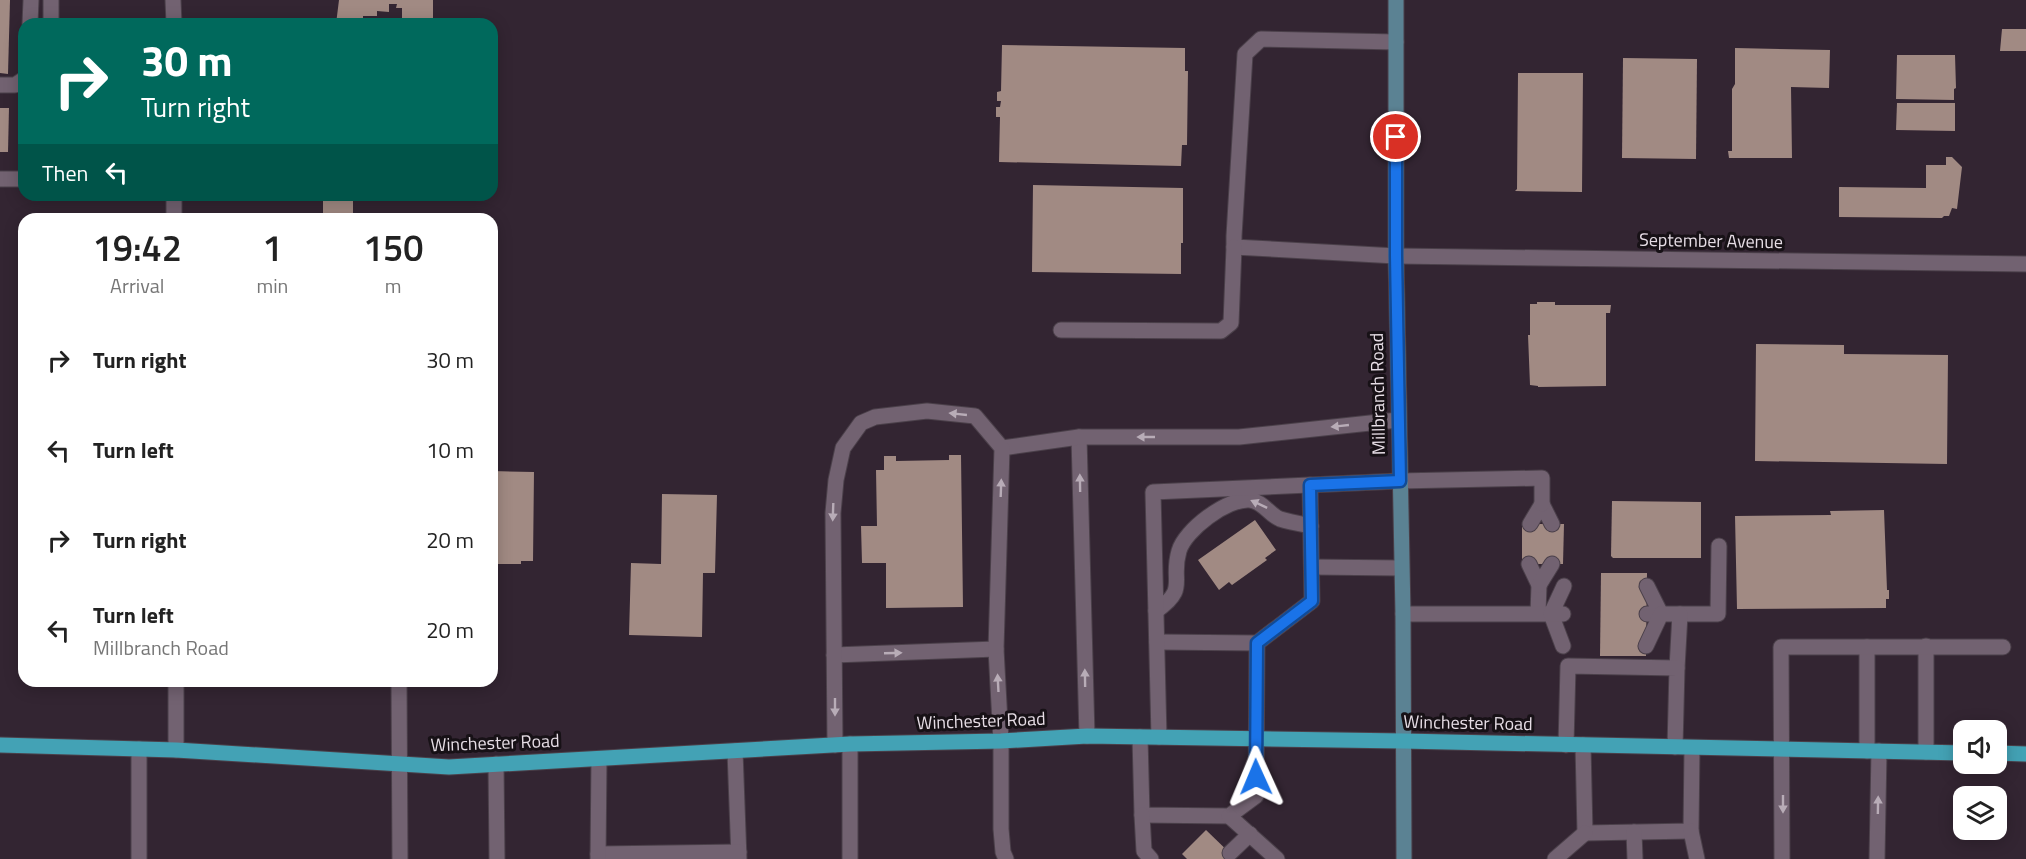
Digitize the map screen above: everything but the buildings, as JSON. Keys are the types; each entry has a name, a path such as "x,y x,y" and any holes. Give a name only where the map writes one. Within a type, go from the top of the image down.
{"main road":[{"name":"Millbranch Road","path":"1396,0 1396,256 1403,614 1404,859"},
{"name":"Winchester Road","path":"0,745 176,750 449,767 842,745 1000,741 1087,736 1953,753"},
{"path":"2007,753 2026,754"}],"street":[{"path":"30,18 31,0"},
{"path":"51,0 51,18"},
{"path":"173,0 174,18"},
{"path":"1061,330 1221,331 1231,323 1245,54 1261,39 1396,42"},
{"path":"0,85 18,83"},
{"path":"0,179 18,179"},
{"name":"September Avenue","path":"1234,247 1396,256 2026,264"},
{"path":"850,859 834,655 833,513 836,480 843,448 861,423 875,417 927,411 975,416 1002,448 996,649 1001,829 1003,852 1006,859"},
{"path":"1002,448 1079,437 1239,437 1398,420"},
{"path":"1079,437 1087,736"},
{"path":"1159,737 1154,492 1400,481 1542,478 1542,504 1552,524"},
{"path":"1157,642 1257,643 1312,601 1310,485"},
{"path":"1156,611 1170,601 1175,594 1178,552 1185,538 1225,506 1247,500 1261,502 1278,518 1311,526"},
{"path":"1530,524 1542,504"},
{"path":"1654,614 1718,614 1719,546"},
{"path":"1529,564 1563,646"},
{"path":"1539,585 1552,564"},
{"path":"1312,567 1401,568"},
{"path":"1551,614 1564,586"},
{"path":"1646,646 1654,614 1647,586"},
{"path":"1403,614 1551,614"},
{"path":"1675,747 1680,614"},
{"path":"1142,814 1230,816 1256,796 1257,643"},
{"path":"1926,646 1926,752"},
{"path":"1782,859 1781,647 2003,647"},
{"path":"1867,647 1876,859"},
{"path":"834,655 996,649"},
{"path":"1566,745 1568,666 1677,668"},
{"path":"176,687 176,750"},
{"path":"399,687 400,859"},
{"path":"1140,737 1144,851 1151,859"},
{"path":"1583,745 1585,833"},
{"path":"1692,748 1691,831 1697,859"},
{"path":"139,749 139,859"},
{"path":"599,759 598,857 739,855 735,751"},
{"path":"496,764 497,859"},
{"path":"1230,816 1277,859"},
{"path":"1555,859 1585,833 1691,831"},
{"path":"1634,832 1635,859"},
{"path":"1230,853 1250,834"}],"route":[{"path":"1256,777 1257,643 1312,601 1310,485 1400,481 1396,137"}]}
